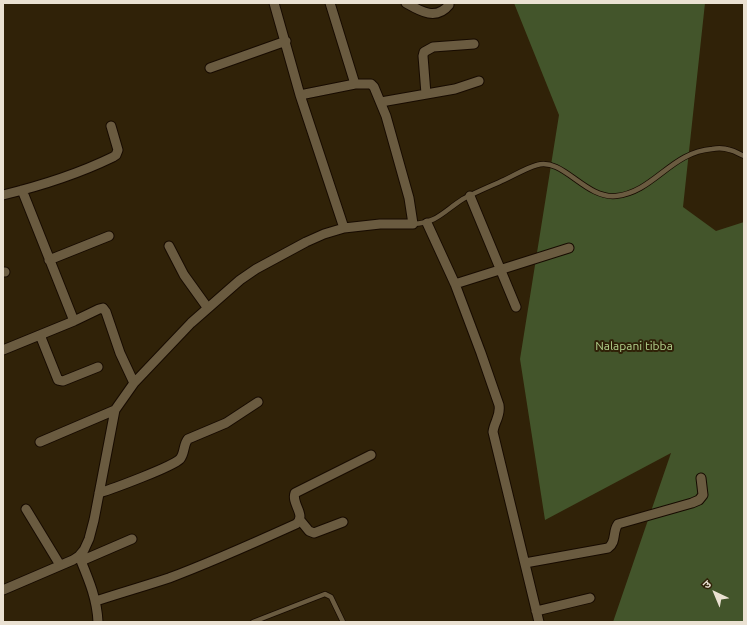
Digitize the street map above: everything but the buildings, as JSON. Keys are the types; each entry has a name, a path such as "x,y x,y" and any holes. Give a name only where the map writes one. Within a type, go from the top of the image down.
{"street":[{"path":"274,3 300,95 344,228"},
{"path":"330,3 355,84"},
{"path":"406,3 431,14 437,14 443,11 449,3"},
{"path":"210,68 286,42"},
{"path":"426,94 424,52 433,47 474,44"},
{"path":"381,102 455,89 478,81"},
{"path":"98,622 96,601 80,558 89,539 100,493 115,410 134,383 207,307 256,269 306,242 324,234 344,228 380,224 413,224 408,198 386,116 376,90 370,84 355,84 300,95"},
{"path":"3,195 79,171 116,155 118,148 111,126"},
{"path":"22,190 74,321"},
{"path":"470,196 516,307"},
{"path":"427,223 455,284 499,405 500,414 493,432 539,622"},
{"path":"49,260 109,236"},
{"path":"169,246 184,275 207,307"},
{"path":"455,284 569,248"},
{"path":"3,350 74,321 99,308 103,308 106,312 120,352 134,383"},
{"path":"40,335 58,380 63,381 98,367"},
{"path":"100,493 177,461 180,458 184,444 188,439 222,425 258,402"},
{"path":"40,442 115,410"},
{"path":"343,522 314,533 309,531 300,520 295,500 295,493 371,455"},
{"path":"525,563 608,548 614,541 615,529 618,524 699,500 703,495 701,478"},
{"path":"26,509 60,565"},
{"path":"96,601 168,578 212,561 269,537 296,524 300,520"},
{"path":"3,590 60,565 132,539"},
{"path":"536,611 590,598"}],"lane":[{"path":"413,224 427,223 470,196 541,164 555,166 592,190 605,196 612,196 623,195 644,187 678,160 696,152 706,149 724,148 730,149 744,156"},
{"path":"253,622 325,594 331,597 343,622"}],"green space":[{"name":"Nalapani tibba","path":"514,3 705,3 683,207 716,231 744,222 744,622 613,622 671,453 545,520 520,359 559,115"}]}
